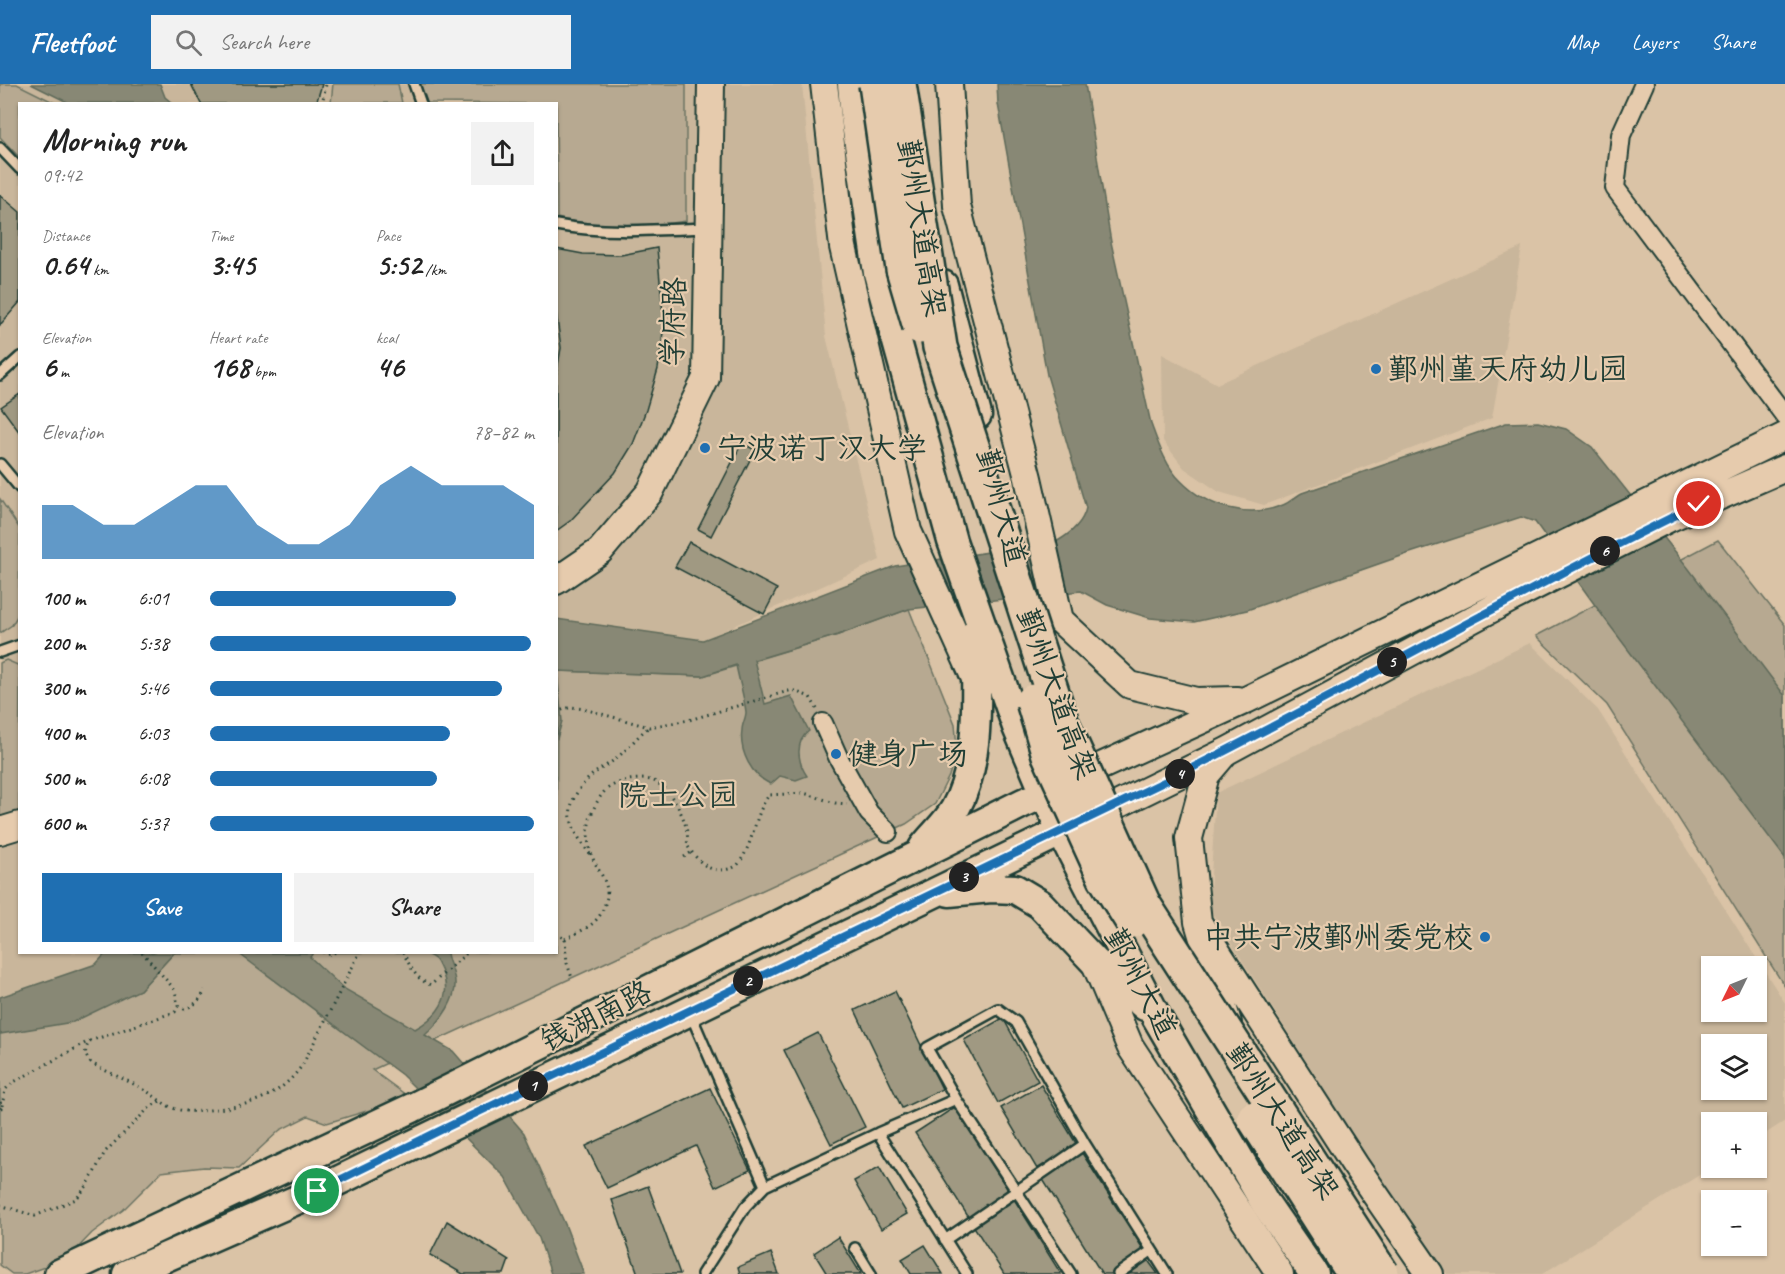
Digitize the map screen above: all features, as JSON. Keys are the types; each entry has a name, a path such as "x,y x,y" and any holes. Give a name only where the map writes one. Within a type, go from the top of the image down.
{"highway":[{"name":"鄞州大道高架","path":"876,84 903,269 1049,755 1105,878 1304,1198 1354,1274"},
{"name":"鄞州大道高架","path":"899,84 940,347 1062,723 1144,906 1382,1274"}],"main road":[{"name":"鄞州大道","path":"852,84 879,273 952,541 1017,727 1061,831 1157,1018 1265,1203 1314,1274"},
{"name":"鄞州大道","path":"908,84 943,285 1004,516 1028,597 1097,768 1166,934 1392,1274"},
{"path":"916,856 955,809 972,762 976,715 976,610"},
{"name":"钱湖南路","path":"59,1274 412,1108 1023,802 1097,768"},
{"name":"钱湖南路","path":"127,1274 317,1191 1113,807"},
{"path":"929,894 991,888 1015,889 1040,903 1094,961 1157,1018"}],"street":[{"name":"学府路","path":"558,580 600,551 650,492 706,378 711,84"},
{"path":"824,84 843,247 908,531 975,681"},
{"name":"鄞州大道","path":"949,84 957,206 1028,478 1060,620"},
{"path":"1644,84 1621,135 1615,188 1785,416"},
{"path":"1097,768 1246,700 1785,436"},
{"path":"1113,807 1227,751 1670,518 1785,468"},
{"path":"1028,597 1060,620 1130,685 1196,701 1246,700"},
{"path":"823,723 868,813 888,832"},
{"path":"1227,751 1206,775 1189,838 1198,922 1229,1029"},
{"path":"0,831 18,826"},
{"path":"1198,922 1355,1165 1430,1274"},
{"name":"鄞州大道","path":"1094,961 1130,1046 1280,1274"}],"lane":[{"path":"414,84 420,102"},
{"path":"0,148 18,167"},
{"path":"558,225 598,229 708,228"},
{"path":"0,375 18,359"},
{"path":"0,464 18,486"},
{"path":"0,652 18,646"},
{"path":"1071,1274 956,1099 927,1048 999,1009 1016,1022 1085,1144 1167,1274"},
{"path":"689,1010 765,1186"},
{"path":"702,1274 745,1207 765,1186 878,1132 956,1099"},
{"path":"878,1132 967,1274"},
{"path":"945,1240 1085,1144"},
{"path":"855,1248 871,1274"},
{"path":"1118,1274 1151,1251"}],"path":[{"path":"322,102 326,84"},
{"path":"558,711 571,707 584,708 649,727 689,720 792,690 810,697 823,723"},
{"path":"565,939 593,923 603,911 609,894 605,881 572,827 570,814 572,800 591,776 618,758 649,727"},
{"path":"591,856 587,837 590,820 605,790 622,781 638,779 654,781 669,795 682,814 689,835 687,845 695,859 715,870 728,870 738,864 751,838 761,806 769,795 804,793 835,803 849,804 856,800 856,791"},
{"path":"684,857 692,852"},
{"path":"558,935 565,939"},
{"path":"565,939 567,963 572,978"},
{"path":"1,1106 5,1090 12,1083 90,1041 175,1012 178,1006 175,990 144,954"},
{"path":"90,1041 85,1047 86,1056 91,1064 146,1091 174,1109 193,1112 237,1107 257,1102 277,1092 294,1078 359,954"},
{"path":"404,954 411,969 431,985 466,954"},
{"path":"178,1006 184,1009 192,1007 205,990"},
{"path":"0,1205 35,1216 76,1199 87,1186 105,1152 150,1107 161,1101"}],"shaded area":[{"name":"宁波诺丁汉大学","path":"0,84 802,84 826,336 880,560 703,640 558,619 558,102 18,102 18,954 105,954 96,964 0,997"},
{"path":"31,84 160,84 165,97 171,102 67,102"},
{"path":"997,84 1085,84 1111,242 1151,424 1163,454 1181,481 1191,490 1215,504 1256,511 1283,505 1302,493 1506,423 1538,422 1566,429 1592,447 1689,569 1785,696 1785,858 1535,522 1521,517 1247,610 1194,622 1150,618 1107,605 1081,591 909,609 838,635 754,660 765,704 791,696 809,731 799,747 801,765 807,776 796,780 780,776 771,784 758,775 748,762 742,746 742,728 746,712 736,665 703,676 558,671 558,619 703,640 895,566 1056,542 1075,528 1082,519 1086,508 1047,375 998,104"},
{"name":"鄞州堇天府幼儿园","path":"1522,247 1492,418 1264,505 1219,492 1184,468 1163,441 1162,354 1217,384"},
{"name":"中共宁波鄞州委党校","path":"1530,643 1598,710 1755,956 1701,956 1701,1022 1767,1022 1767,975 1785,1003 1785,1121 1767,1133 1767,1112 1701,1112 1701,1174 1542,1274 1447,1274 1369,1160 1209,908 1216,793"},
{"path":"558,681 562,721 558,735"},
{"path":"105,954 173,954 140,990 73,1022 0,1034 0,997 96,964"},
{"path":"239,954 312,954 310,957 343,988 415,1029 436,1012 446,990 445,981 437,962 426,954 447,954 454,976 454,992 442,1016 425,1035 453,1051 524,1133 565,1224 584,1274 551,1274 539,1238 505,1177 402,1075"}],"green space":[{"path":"0,84 17,84 53,102 18,102 18,156 0,137"},
{"path":"333,84 398,84 402,102 331,102"},
{"path":"419,84 686,84 686,221 622,225 586,223 558,218 558,102 427,102"},
{"path":"0,499 18,526 18,615 12,625 0,633"},
{"path":"1718,540 1785,625 1785,987 1607,705 1536,636"},
{"name":"院士公园","path":"909,609 955,724 957,748 949,776 935,804 906,824 372,1070 410,1098 327,1123 308,1116 280,1130 239,1168 204,1167 161,1172 123,1210 92,1233 67,1259 25,1274 12,1274 0,1265 0,1032 140,990 173,954 558,954 558,671 703,676 838,635"},
{"path":"6,660 18,665 18,815 0,822 0,663"}],"building":[{"path":"191,84 322,84 317,102 200,102"},
{"path":"0,195 18,210 18,304 0,325"},
{"path":"657,248 664,325 658,369 633,444 615,473 570,521 558,530 558,365 561,348 558,326 558,249 583,254 621,255"},
{"path":"18,395 18,430 1,407"},
{"path":"742,443 755,450 711,536 698,529"},
{"path":"689,542 777,589 764,614 675,567"},
{"path":"895,991 942,1089 902,1108 855,1010"},
{"path":"1003,1018 1038,1081 998,1103 964,1040"},
{"path":"818,1033 865,1127 831,1144 784,1050"},
{"path":"1041,1085 1077,1145 1037,1169 1001,1108"},
{"path":"710,1088 750,1170 715,1187 696,1146 607,1188 586,1146"},
{"path":"955,1107 1010,1193 969,1218 915,1133"},
{"path":"1082,1153 1145,1252 1110,1274 1102,1274 1042,1178"},
{"path":"879,1167 907,1214 881,1229 854,1181"},
{"path":"648,1186 680,1274 638,1274 612,1200"},
{"path":"1014,1199 1061,1274 1004,1274 973,1225"},
{"path":"447,1221 509,1260 504,1274 463,1274 430,1255"},
{"path":"838,1237 861,1274 827,1274 814,1253"},
{"path":"925,1245 943,1274 911,1274 902,1259"},
{"path":"771,1253 779,1274 740,1274 738,1267"},
{"path":"1147,1259 1158,1274 1125,1274"}],"place":[{"name":"鄞州堇天府幼儿园","path":"1376,369"},
{"name":"宁波诺丁汉大学","path":"705,448"},
{"name":"健身广场","path":"836,754"},
{"name":"中共宁波鄞州委党校","path":"1485,937"}],"route":[{"path":"317,1191 1227,751 1512,598 1699,504"}]}
